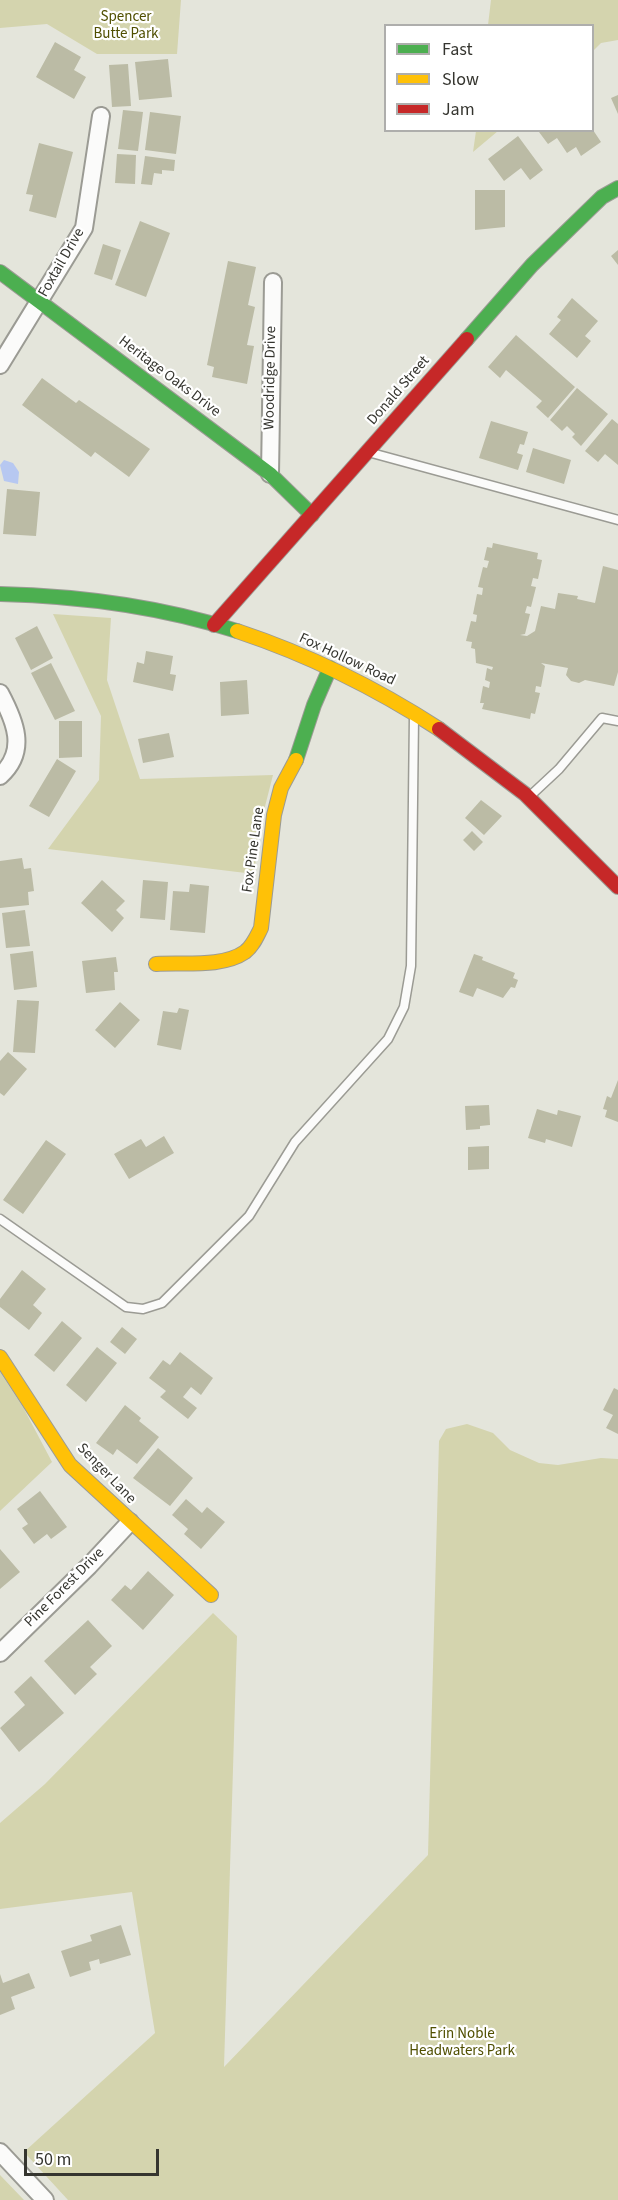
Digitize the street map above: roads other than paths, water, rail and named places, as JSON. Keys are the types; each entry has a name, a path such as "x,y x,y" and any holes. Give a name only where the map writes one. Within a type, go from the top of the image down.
{"street":[{"name":"Foxtail Drive","path":"0,364 84,228 101,116"},
{"name":"Donald Street","path":"214,625 532,265 602,197 618,188"},
{"name":"Heritage Oaks Drive","path":"0,272 270,474 312,515"},
{"name":"Woodridge Drive","path":"270,474 273,282"},
{"name":"Fox Hollow Road","path":"0,594 80,597 124,603 214,625 274,645 330,668 414,713 480,757 528,797 618,887"},
{"name":"Fox Pine Lane","path":"156,964 223,959 241,955 253,945 261,928 274,815 281,788 297,758 314,705 330,668"},
{"path":"0,693 14,719 17,739 15,755 0,776"},
{"name":"Senger Lane","path":"0,1357 70,1465 211,1595"},
{"name":"Pine Forest Drive","path":"0,1653 89,1566 130,1522"},
{"path":"0,2152 45,2200"}],"lane":[{"path":"367,452 618,520"},
{"path":"0,1219 126,1307 143,1310 154,1308 162,1303 249,1216 295,1142 317,1114 388,1039 404,1007 411,966 414,713"},
{"path":"528,797 559,769 602,718 618,721"}],"water":[{"path":"4,460 13,463 19,472 18,484 4,481 0,465"}],"park label":[{"name":"Spencer Butte Park","path":"126,26"},
{"name":"Erin Noble Headwaters Park","path":"462,2044"}]}
